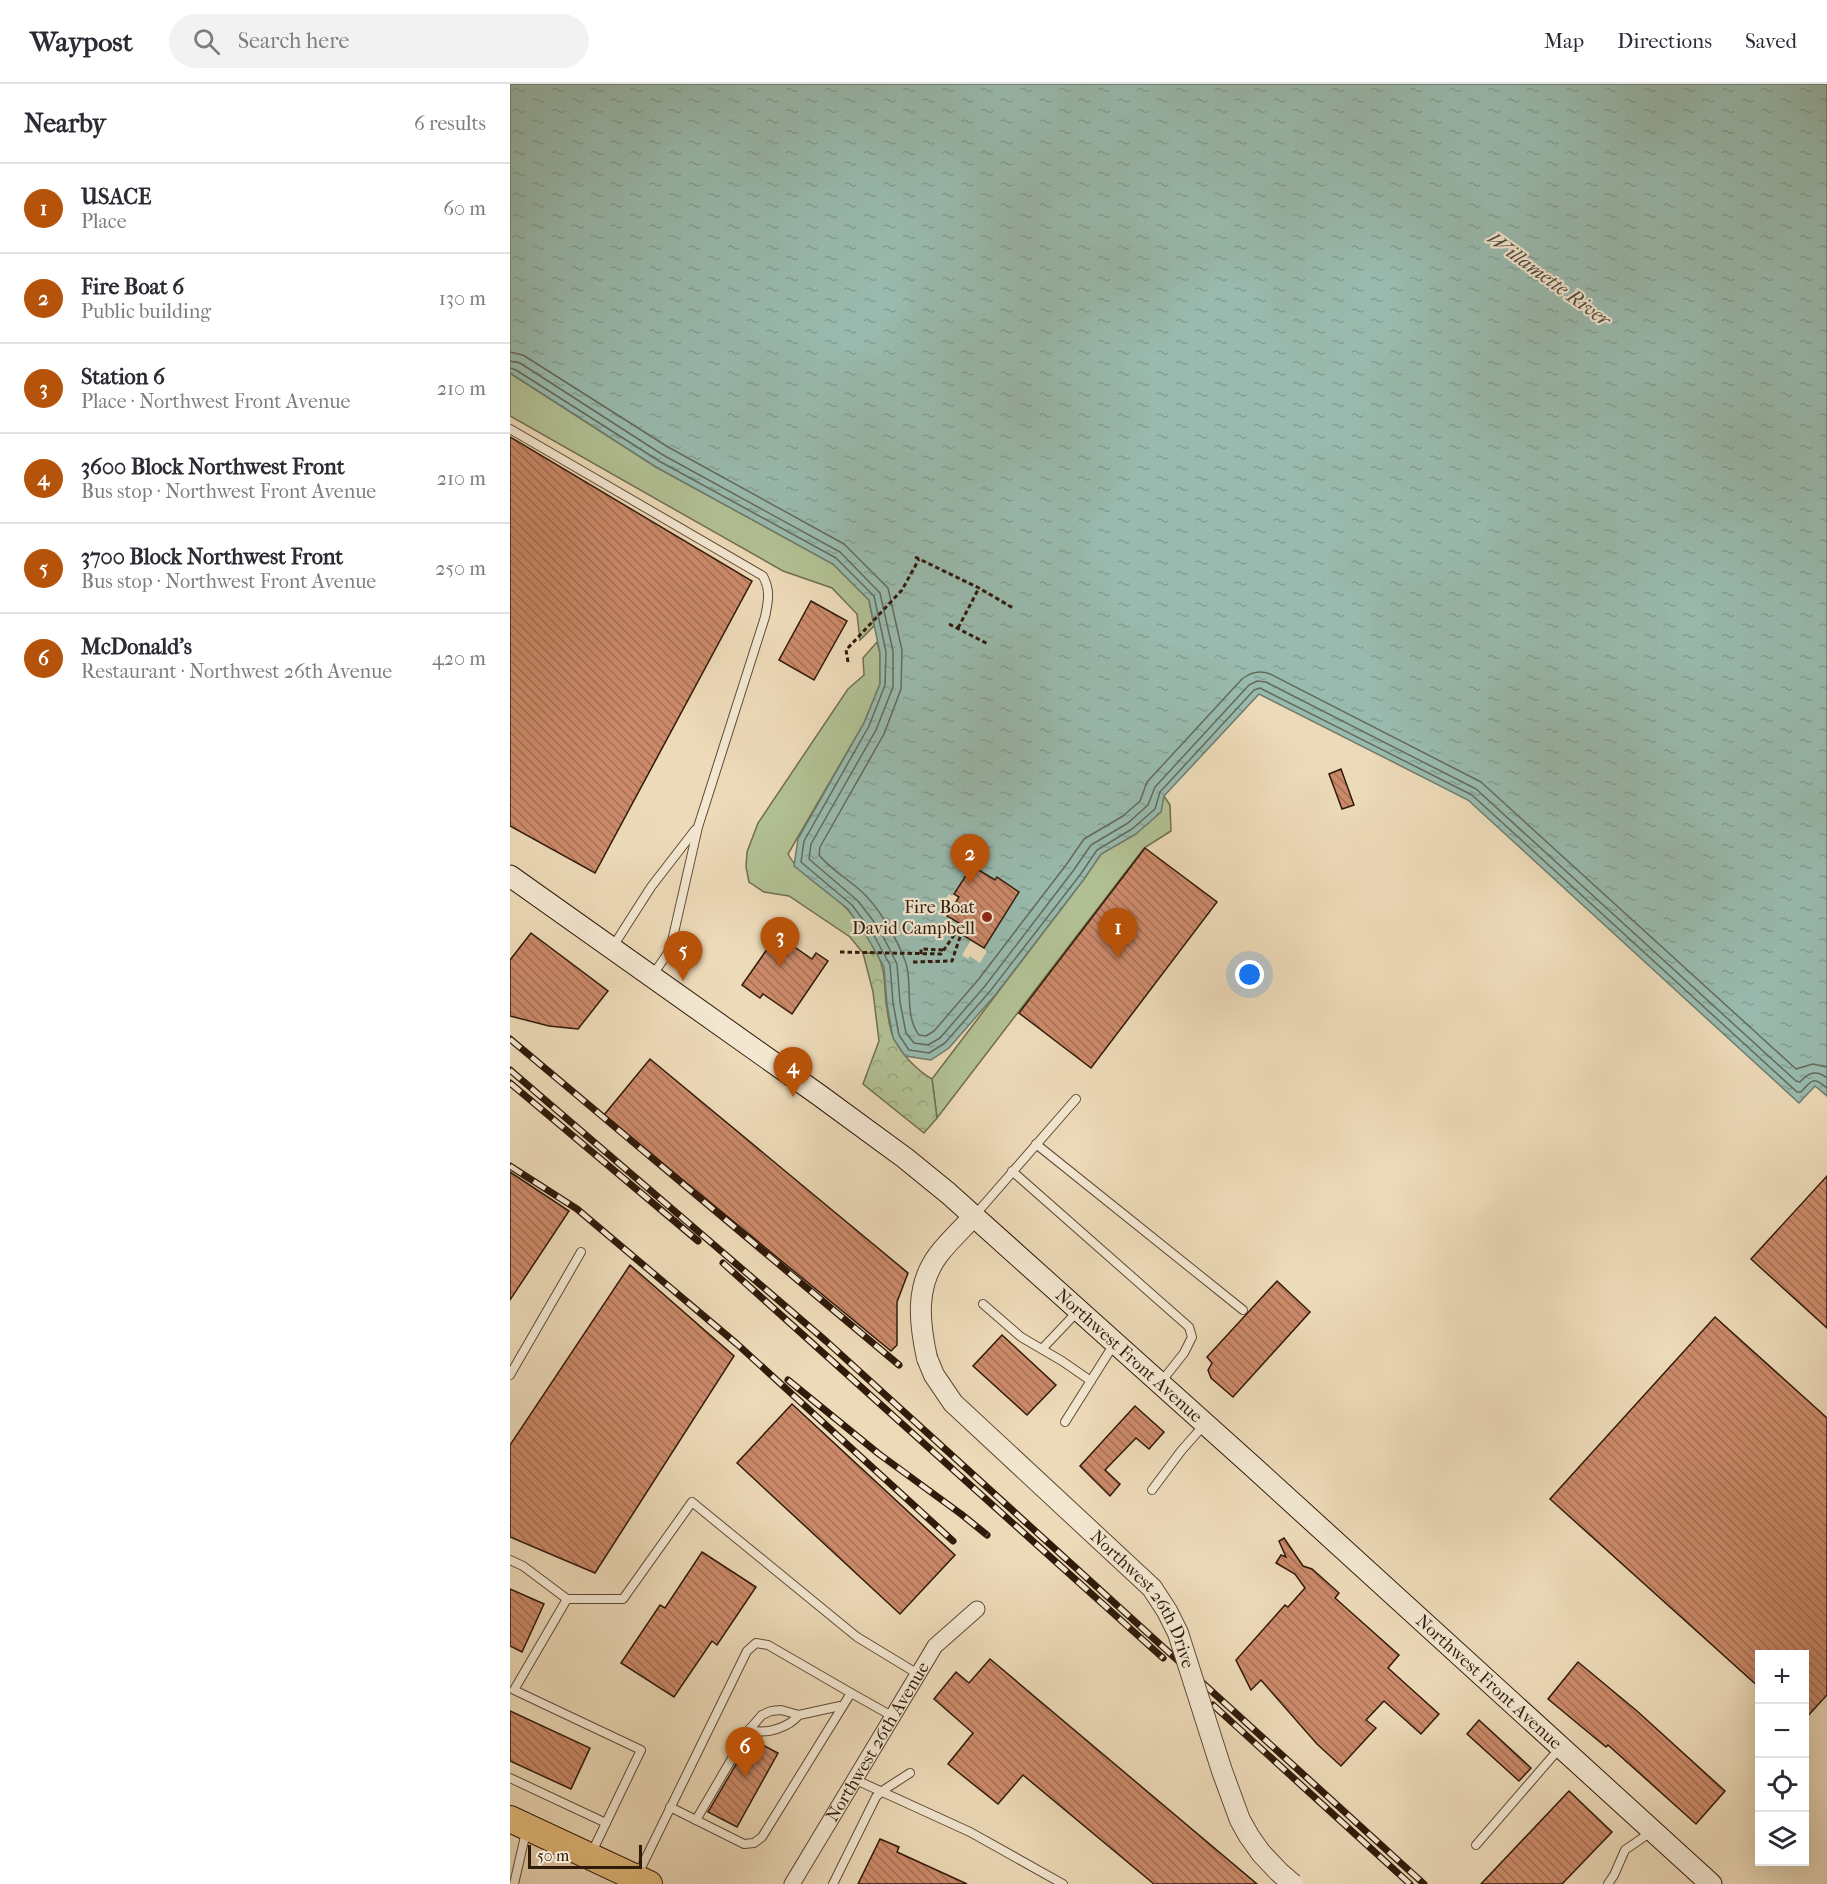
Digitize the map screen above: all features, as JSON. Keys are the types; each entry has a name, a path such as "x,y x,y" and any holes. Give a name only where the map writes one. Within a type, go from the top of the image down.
{"highway":[{"path":"519,1823 643,1881"}],"main road":[{"name":"Northwest Front Avenue","path":"510,876 905,1158 1079,1310 1711,1884"}],"street":[{"name":"Northwest 26th Drive","path":"974,1216 938,1255 926,1278 920,1307 922,1334 927,1358 934,1375 953,1402 1152,1588 1178,1633 1240,1820 1261,1853 1293,1884"},
{"name":"Northwest 26th Avenue","path":"797,1883 854,1779 935,1646 978,1609"}],"lane":[{"path":"510,429 763,576 768,585 769,598 765,618 698,827 670,950 651,977"},
{"path":"612,948 651,887 698,827"},
{"path":"974,1216 1076,1099"},
{"path":"1036,1144 1244,1310"},
{"path":"1012,1171 1189,1327 1192,1337 1188,1345 1160,1383"},
{"path":"510,1375 581,1252"},
{"path":"983,1304 1021,1337 1091,1381"},
{"path":"1042,1349 1079,1310"},
{"path":"1065,1422 1115,1343"},
{"path":"1152,1490 1181,1451 1205,1424"},
{"path":"510,1560 523,1566 567,1599 622,1599 692,1502 857,1637 918,1674"},
{"path":"567,1599 514,1690 640,1750 590,1856"},
{"path":"643,1881 670,1807 747,1651 756,1643 768,1645 892,1716"},
{"path":"670,1807 744,1844 754,1843 762,1837 851,1693"},
{"path":"696,1820 750,1729 762,1715 781,1710 799,1714 843,1707"},
{"path":"750,1729 760,1732 776,1729 789,1725 799,1714"},
{"path":"1476,1845 1560,1748"},
{"path":"833,1884 876,1797 910,1773"},
{"path":"510,1778 606,1823"},
{"path":"854,1779 970,1832 1063,1884"},
{"path":"514,1884 519,1823"},
{"path":"1608,1884 1625,1850 1653,1832"}],"path":[{"path":"848,662 846,650 902,590 917,558 979,588 1013,608"},
{"path":"958,628 979,588"},
{"path":"949,624 988,644"},
{"path":"840,952 941,954 961,925"},
{"path":"913,962 952,961 961,934"},
{"path":"921,954 921,949 944,950"}],"green space":[{"path":"510,373 656,467 833,564 869,600 874,626 860,640 857,614 832,588 783,571 510,416"},
{"path":"877,642 880,653 880,684 864,723 788,854 800,870 840,902 855,919 877,953 863,953 850,937 789,896 764,892 749,882 746,867 747,852 758,823 848,689 864,675 863,658"},
{"path":"1164,796 1170,805 1171,831 1144,848 937,1118 932,1079 1101,854 1136,834"},
{"path":"863,953 877,953 880,960 894,1039 911,1062 932,1079 937,1118 924,1133 863,1084 879,1041 873,992"}],"water":[{"name":"Willamette River","path":"510,84 1827,84 1827,1096 1815,1086 1799,1103 1468,800 1259,694 1164,796 1161,812 1136,834 1101,854 996,994 949,1048 931,1060 905,1056 893,1038 884,967 866,935 848,909 794,866 798,839 864,723 880,684 880,653 869,600 833,564 656,467 510,373"}],"pier":[{"path":"949,894 980,903 963,931 957,927 959,923 938,912"},
{"path":"971,940 987,951 980,963 970,956 968,959 962,955"}],"building":[{"path":"510,437 752,581 595,873 510,826"},
{"path":"811,601 847,621 814,680 779,660"},
{"path":"1341,769 1354,805 1342,809 1329,774"},
{"path":"1145,848 1217,902 1091,1068 1019,1013"},
{"path":"972,866 995,880 997,877 1019,892 984,948 961,934 966,927 947,916 959,897 954,894"},
{"path":"531,933 608,991 578,1029 549,1026 510,1016 510,960"},
{"path":"777,935 812,959 816,953 828,961 792,1014 763,994 760,998 742,985"},
{"path":"650,1059 908,1273 897,1302 897,1345 891,1351 604,1115"},
{"path":"510,1172 569,1211 510,1300"},
{"path":"1827,1176 1827,1328 1751,1259"},
{"path":"630,1265 734,1356 595,1573 510,1537 510,1445"},
{"path":"1277,1281 1310,1312 1233,1397 1211,1378 1208,1370 1212,1363 1207,1357"},
{"path":"1715,1317 1827,1418 1827,1695 1809,1715 1809,1650 1755,1650 1755,1684 1550,1499"},
{"path":"1002,1335 1056,1385 1027,1415 973,1366"},
{"path":"792,1404 955,1555 900,1614 737,1463"},
{"path":"1135,1406 1164,1432 1149,1449 1136,1438 1105,1470 1120,1484 1110,1496 1080,1466"},
{"path":"1284,1538 1303,1566 1312,1569 1339,1593 1335,1598 1399,1655 1388,1668 1439,1714 1421,1734 1384,1701 1366,1720 1376,1728 1341,1766 1317,1744 1261,1680 1251,1690 1236,1660 1285,1605 1288,1607 1305,1588 1295,1574 1276,1563 1281,1555 1286,1557 1279,1541"},
{"path":"702,1552 756,1587 717,1645 712,1641 674,1697 621,1663 660,1605 665,1608"},
{"path":"510,1589 544,1604 522,1652 510,1646"},
{"path":"990,1659 1257,1884 1154,1884 1023,1775 998,1804 948,1764 973,1733 934,1699 956,1672 969,1683"},
{"path":"1578,1662 1637,1711 1725,1791 1696,1824 1608,1745 1606,1747 1548,1699"},
{"path":"510,1711 590,1748 571,1789 510,1761"},
{"path":"1479,1720 1531,1768 1519,1781 1467,1734"},
{"path":"751,1739 778,1753 737,1827 708,1812"},
{"path":"1569,1791 1612,1832 1562,1884 1481,1884"},
{"path":"880,1839 899,1847 897,1852 967,1884 858,1884"}],"railway":[{"path":"510,1039 899,1365"},
{"path":"510,1070 826,1341 1424,1884"},
{"path":"510,1083 698,1241"},
{"path":"510,1166 577,1209 737,1344 953,1541"},
{"path":"723,1263 1163,1658"},
{"path":"788,1380 879,1454 987,1535"},
{"path":"1213,1705 1410,1884"}],"place":[{"name":"Fire Boat 6","path":"970,884"},
{"name":"Fire Boat David Campbell","path":"987,917"},
{"name":"USACE","path":"1118,958"},
{"name":"Station 6","path":"780,967"},
{"name":"3700 Block Northwest Front","path":"683,981"},
{"name":"3600 Block Northwest Front","path":"793,1097"},
{"name":"McDonald's","path":"745,1777"}]}
